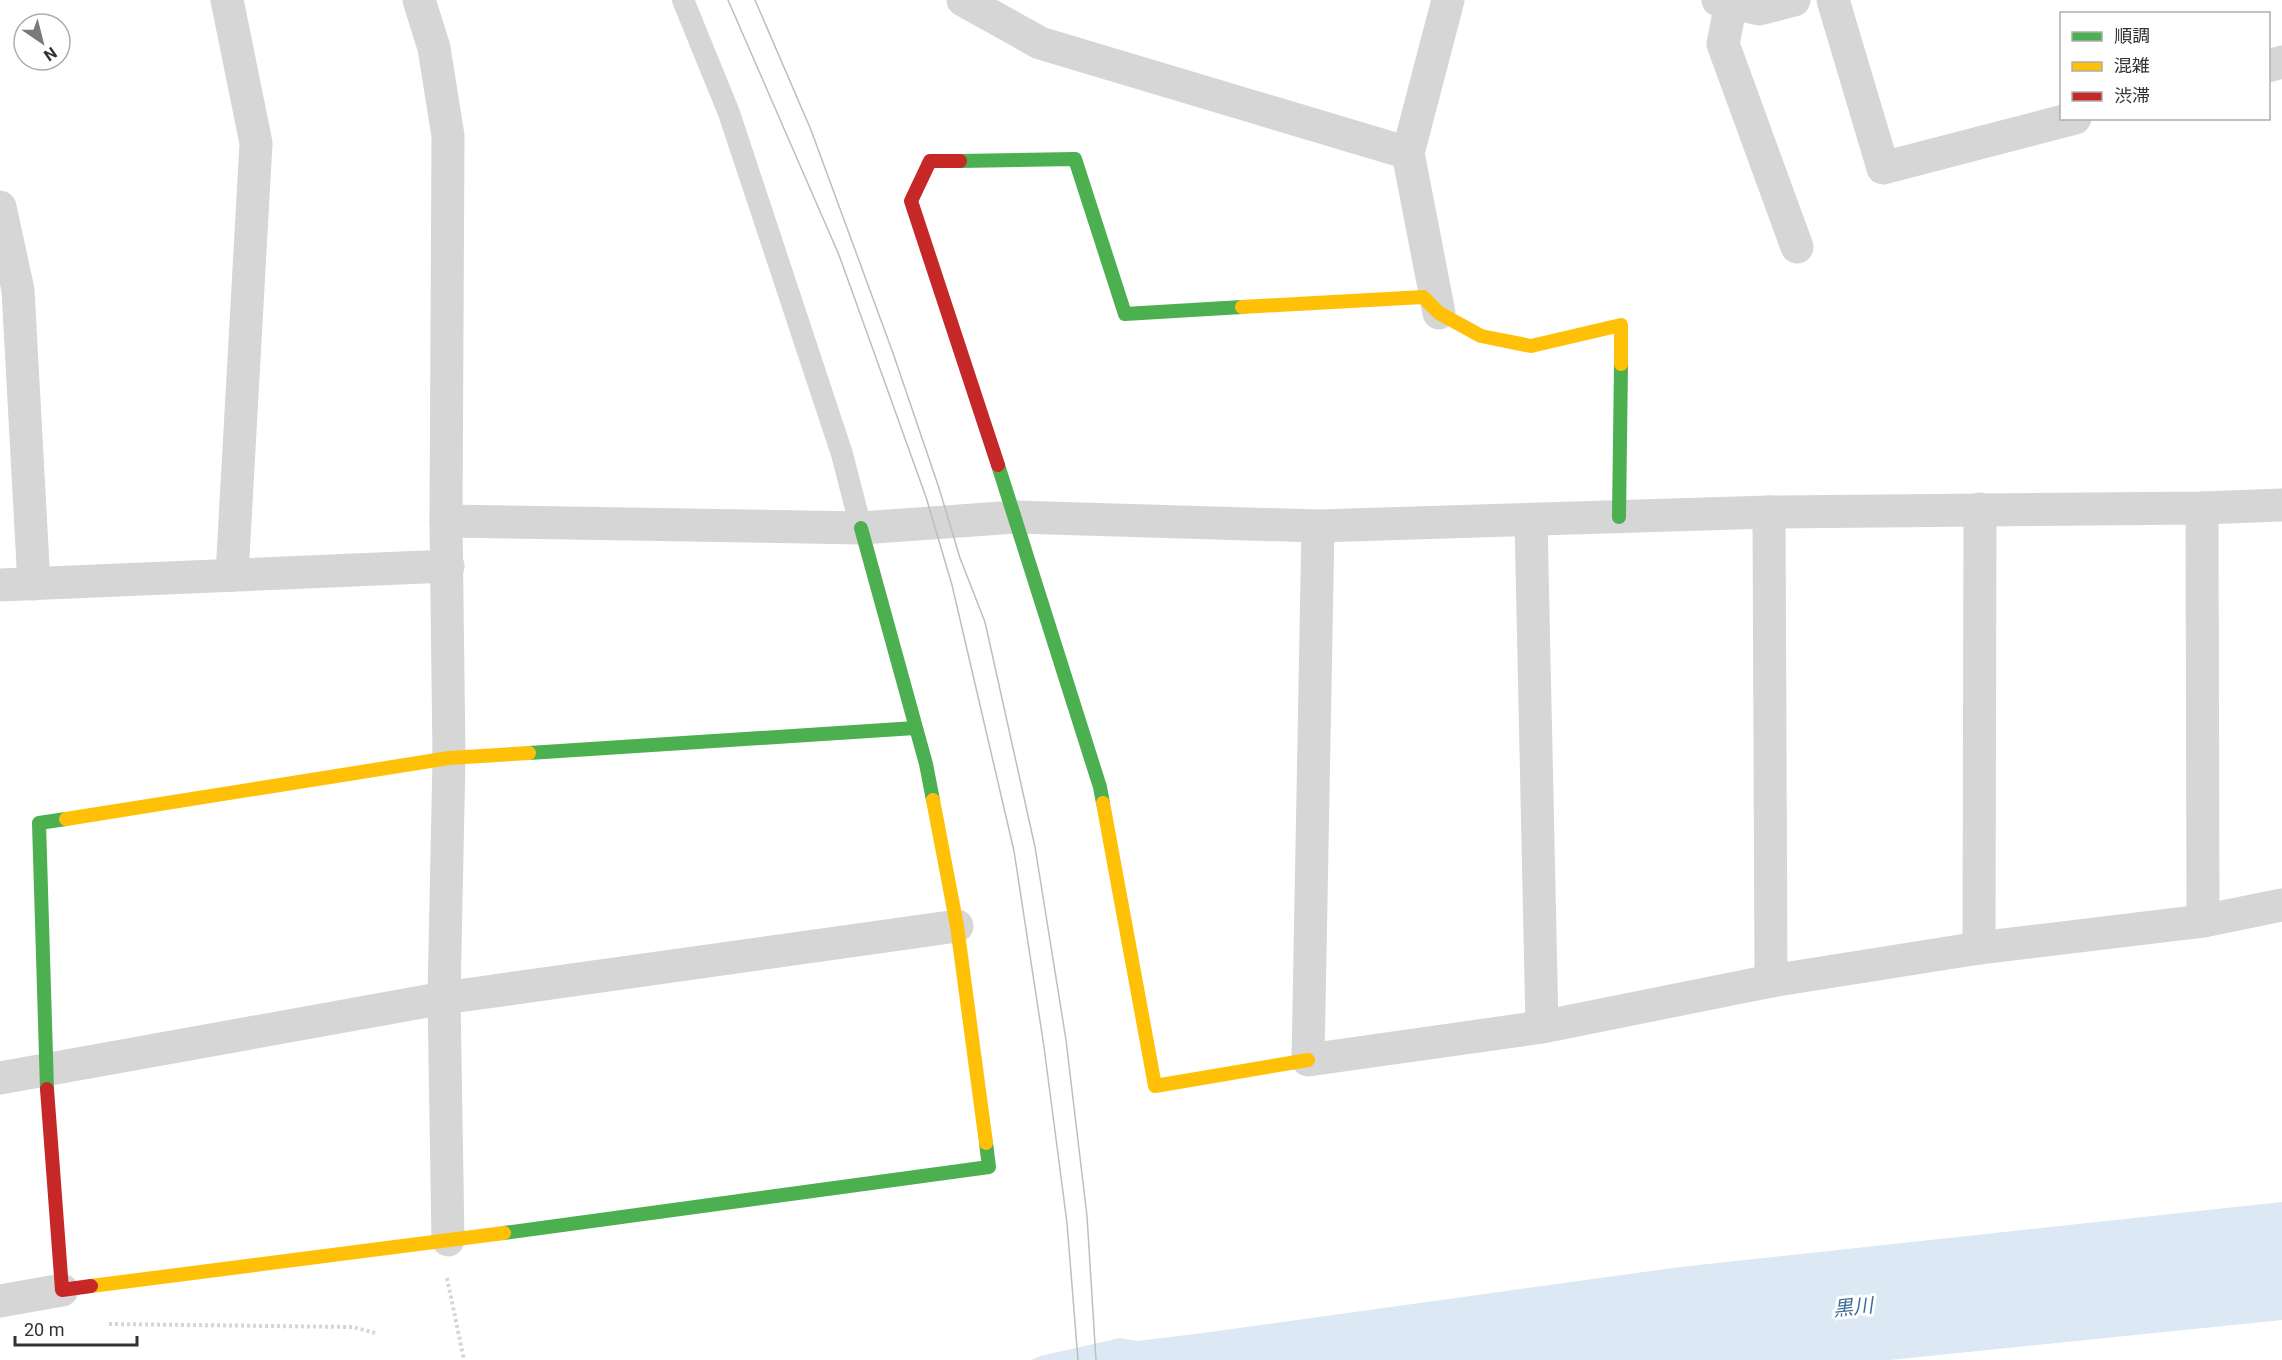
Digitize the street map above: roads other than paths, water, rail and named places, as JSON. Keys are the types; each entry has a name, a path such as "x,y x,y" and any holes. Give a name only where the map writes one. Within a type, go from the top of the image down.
{"street":[{"path":"228,0 256,143 232,574"},
{"path":"419,0 434,48 448,136 446,521 449,758 444,998 448,1240"},
{"path":"963,0 1040,43 1408,153"},
{"path":"1438,313 1408,153 1448,0"},
{"path":"1794,0 1759,9 1724,1 1723,44 1797,247"},
{"path":"1833,0 1883,168 2067,120"},
{"path":"1619,517 1622,325 1531,346 1481,336 1438,313 1423,297 1125,314 1075,159 930,161 911,201 1015,517 1100,787 1155,1086 1308,1060 1542,1027 1771,981 1979,948 2203,921 2282,905"},
{"path":"0,207 18,290 34,584"},
{"path":"446,521 861,528 1015,517 1318,526 1769,512 2202,508 2282,505"},
{"path":"2202,508 2203,921"},
{"path":"1979,948 1980,509"},
{"path":"1769,512 1771,981"},
{"path":"1531,519 1542,1027"},
{"path":"1308,1060 1318,526"},
{"path":"0,1301 62,1290 989,1167 957,926 926,764 861,528"},
{"path":"0,585 448,566"},
{"path":"62,1290 46,1071 39,823 449,758 915,728"},
{"path":"0,1078 444,998 957,926"}],"lane":[{"path":"683,0 729,112 842,454 861,528"}],"water":[{"name":"黒川","path":"2282,1202 2282,1320 1890,1360 1031,1360 1120,1338 1137,1341 1203,1333 1680,1267"}],"tram line":[{"path":"728,0 839,255 926,497 952,585 1014,851 1044,1047 1067,1223 1078,1360"},
{"path":"755,0 811,130 893,353 960,558 985,622 1035,847 1066,1040 1087,1216 1096,1360"}]}
